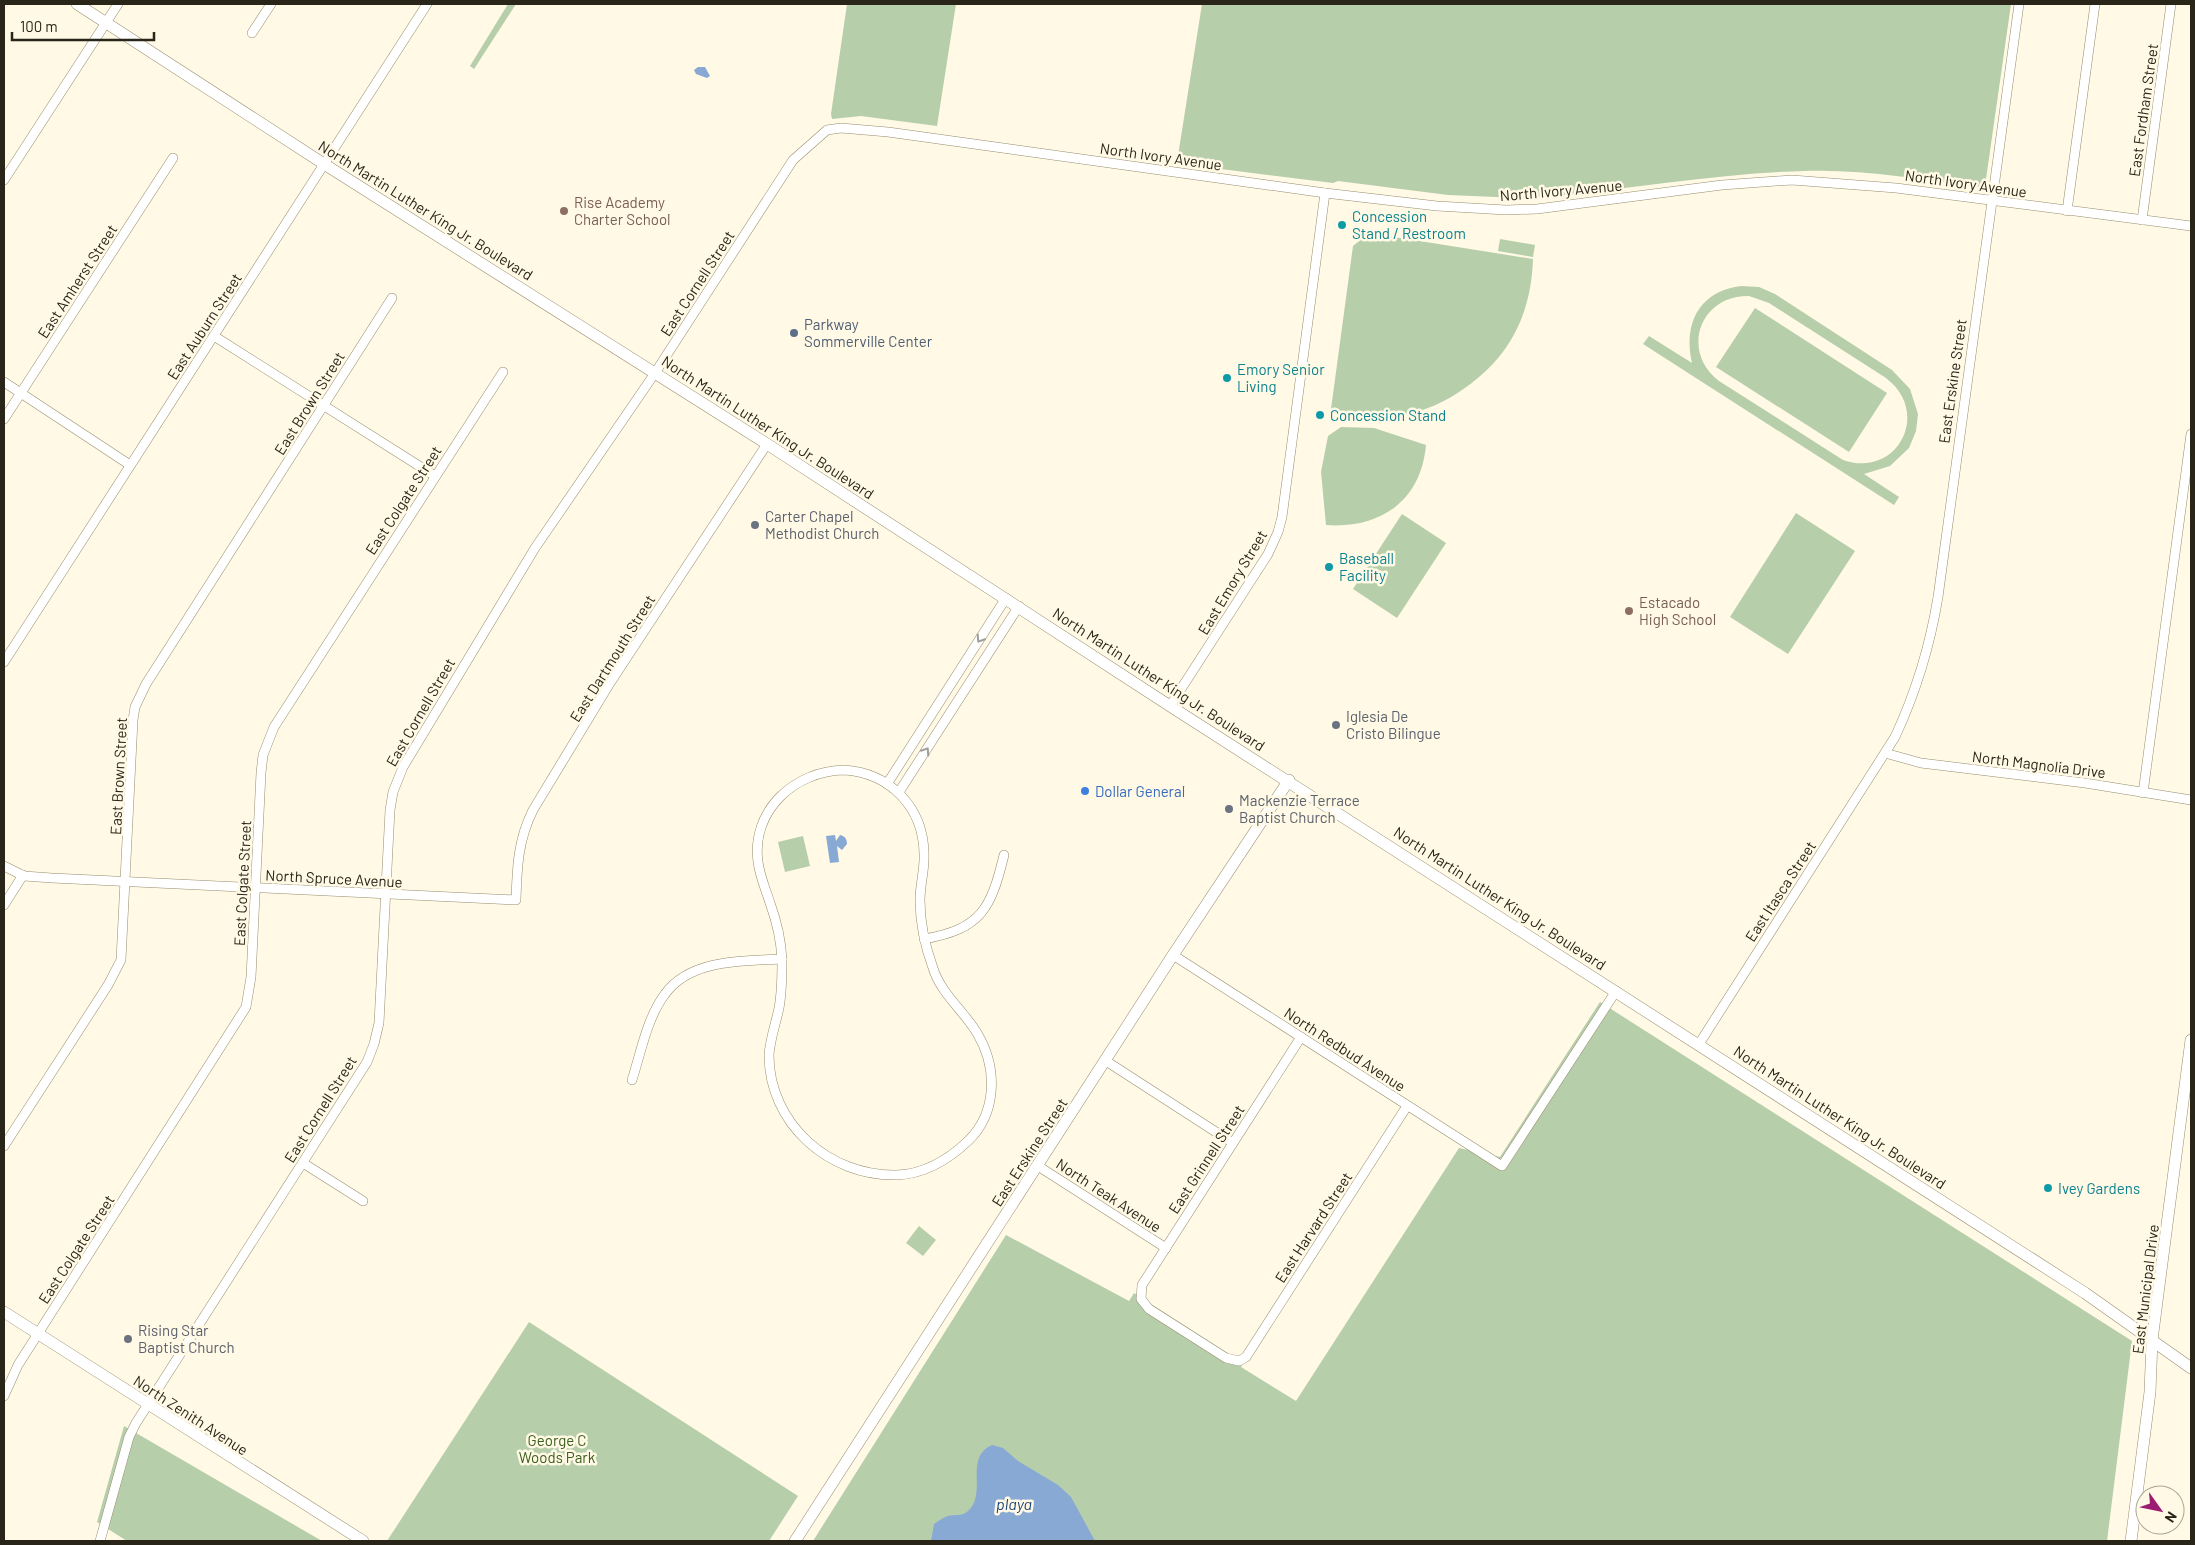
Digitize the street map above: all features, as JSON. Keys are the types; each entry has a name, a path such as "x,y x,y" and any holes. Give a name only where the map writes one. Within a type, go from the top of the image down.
{"main road":[{"name":"North Martin Luther King Jr. Boulevard","path":"77,4 324,164 767,444 1019,606 1170,706 1289,780 2085,1292 2191,1368"},
{"name":"East Erskine Street","path":"795,1541 1173,955 1289,780"},
{"name":"East Municipal Drive","path":"2131,1541 2150,1392 2152,1340 2191,1040"},
{"name":"North Zenith Avenue","path":"4,1312 363,1541"}],"street":[{"path":"4,180 118,4"},
{"path":"252,33 271,4"},
{"name":"East Auburn Street","path":"4,662 427,4"},
{"name":"East Erskine Street","path":"1885,753 1907,712 1918,683 1932,630 2018,4"},
{"path":"2067,211 2095,4"},
{"name":"East Fordham Street","path":"2142,220 2171,4"},
{"name":"East Cornell Street","path":"100,1541 129,1436 367,1062 379,1023 390,810 402,767 535,548 655,373 793,160 827,130 841,128 933,138"},
{"name":"North Ivory Avenue","path":"933,138 1325,193 1437,206 1506,210 1570,206 1722,185 1792,180 1896,188 2191,226"},
{"name":"East Amherst Street","path":"4,419 173,158"},
{"name":"East Emory Street","path":"1170,706 1268,554 1278,532 1282,517 1325,193"},
{"name":"East Brown Street","path":"4,1146 118,970 122,960 133,720 139,698 146,684 392,298"},
{"path":"214,336 435,476"},
{"name":"East Colgate Street","path":"4,1396 18,1365 243,1016 250,996 261,773 268,740 284,710 503,372"},
{"path":"4,382 130,465"},
{"path":"2143,792 2191,434"},
{"name":"East Dartmouth Street","path":"516,900 519,848 523,830 532,810 610,683 767,444"},
{"path":"887,784 1006,598"},
{"path":"899,792 1019,606"},
{"name":"North Magnolia Drive","path":"1885,753 1921,763 2085,783 2191,800"},
{"name":"East Itasca Street","path":"1699,1044 1885,753"},
{"path":"855,771 887,784 899,792 914,813 921,828 924,841 925,857 920,900 924,939 934,972 941,985 983,1044 992,1086 987,1115 975,1133 950,1156 911,1174 883,1175 842,1166 828,1159 808,1143 789,1120 780,1104 769,1054 779,1005 782,959 777,922 757,859 760,833 770,810 790,787 820,773 855,771"},
{"path":"924,939 953,934 976,919 993,893 1004,855"},
{"name":"North Spruce Avenue","path":"4,866 23,875 126,882 516,900"},
{"path":"4,905 23,875"},
{"name":"North Redbud Avenue","path":"1173,955 1502,1166 1616,991"},
{"path":"632,1080 656,1010 672,986 687,976 718,965 782,959"},
{"name":"East Grinnell Street","path":"1140,1299 1142,1285 1302,1037"},
{"path":"1106,1061 1233,1143"},
{"name":"East Harvard Street","path":"1140,1299 1143,1305 1226,1358 1239,1361 1250,1351 1407,1106"},
{"path":"303,1163 363,1201"},
{"name":"North Teak Avenue","path":"1038,1166 1166,1248"}],"green space":[{"path":"508,4 516,4 474,69 470,66"},
{"path":"847,4 956,4 937,126 861,116 832,119 831,114"},
{"path":"1202,4 2011,4 1985,186 1984,183 1982,184 1983,186 1977,187 1869,173 1804,171 1741,175 1585,193 1520,198 1448,195 1338,181 1333,183 1177,162"},
{"path":"1369,233 1533,259 1531,280 1522,318 1514,335 1503,351 1491,366 1459,392 1434,406 1413,413 1378,415 1331,409 1353,246"},
{"path":"1500,239 1535,245 1533,257 1498,251"},
{"path":"1741,286 1759,287 1775,294 1892,370 1910,389 1918,414 1916,431 1909,448 1890,466 1864,474 1899,497 1894,505 1643,344 1649,336 1692,363 1690,335 1692,323 1697,312 1705,302 1726,289","holes":["1749,296 1769,303 1886,378 1900,392 1906,408 1907,424 1902,439 1892,452 1879,460 1862,463 1843,460 1719,381 1707,369 1700,355 1698,341 1701,327 1708,315 1718,305 1732,298"]},
{"path":"1755,308 1887,393 1849,452 1716,367"},
{"path":"1341,427 1374,428 1426,445 1416,482 1394,508 1364,522 1346,525 1326,525 1321,472 1328,436"},
{"path":"1796,513 1855,551 1788,654 1730,617"},
{"path":"1402,514 1446,543 1397,618 1353,589"},
{"path":"803,836 810,866 785,872 778,842"},
{"path":"1600,1002 2132,1341 2107,1541 813,1541 1006,1235 1129,1301 1134,1293 1243,1363 1241,1367 1296,1401 1459,1148 1500,1157"},
{"path":"919,1226 936,1240 923,1256 906,1243"},
{"name":"George C Woods Park","path":"529,1322 798,1496 769,1541 387,1541"},
{"path":"124,1426 322,1541 127,1541 97,1522"}],"water":[{"path":"698,67 705,67 710,76 707,78 696,74 694,70"},
{"path":"835,835 836,841 842,835 847,844 842,850 837,846 839,862 830,863 826,836"},
{"name":"playa","path":"992,1445 1003,1448 1018,1461 1058,1485 1071,1497 1095,1541 931,1541 934,1524 951,1515 964,1514 974,1503 979,1458 984,1450"}],"place":[{"name":"Rise Academy Charter School","path":"564,211"},
{"name":"Concession Stand / Restroom","path":"1342,225"},
{"name":"Parkway Sommerville Center","path":"794,333"},
{"name":"Emory Senior Living","path":"1227,378"},
{"name":"Concession Stand","path":"1320,415"},
{"name":"Carter Chapel Methodist Church","path":"755,525"},
{"name":"Baseball Facility","path":"1329,567"},
{"name":"Estacado High School","path":"1629,611"},
{"name":"Iglesia De Cristo Bilingue","path":"1336,725"},
{"name":"Dollar General","path":"1085,791"},
{"name":"Mackenzie Terrace Baptist Church","path":"1229,809"},
{"name":"Ivey Gardens","path":"2048,1188"},
{"name":"Rising Star Baptist Church","path":"128,1339"}]}
